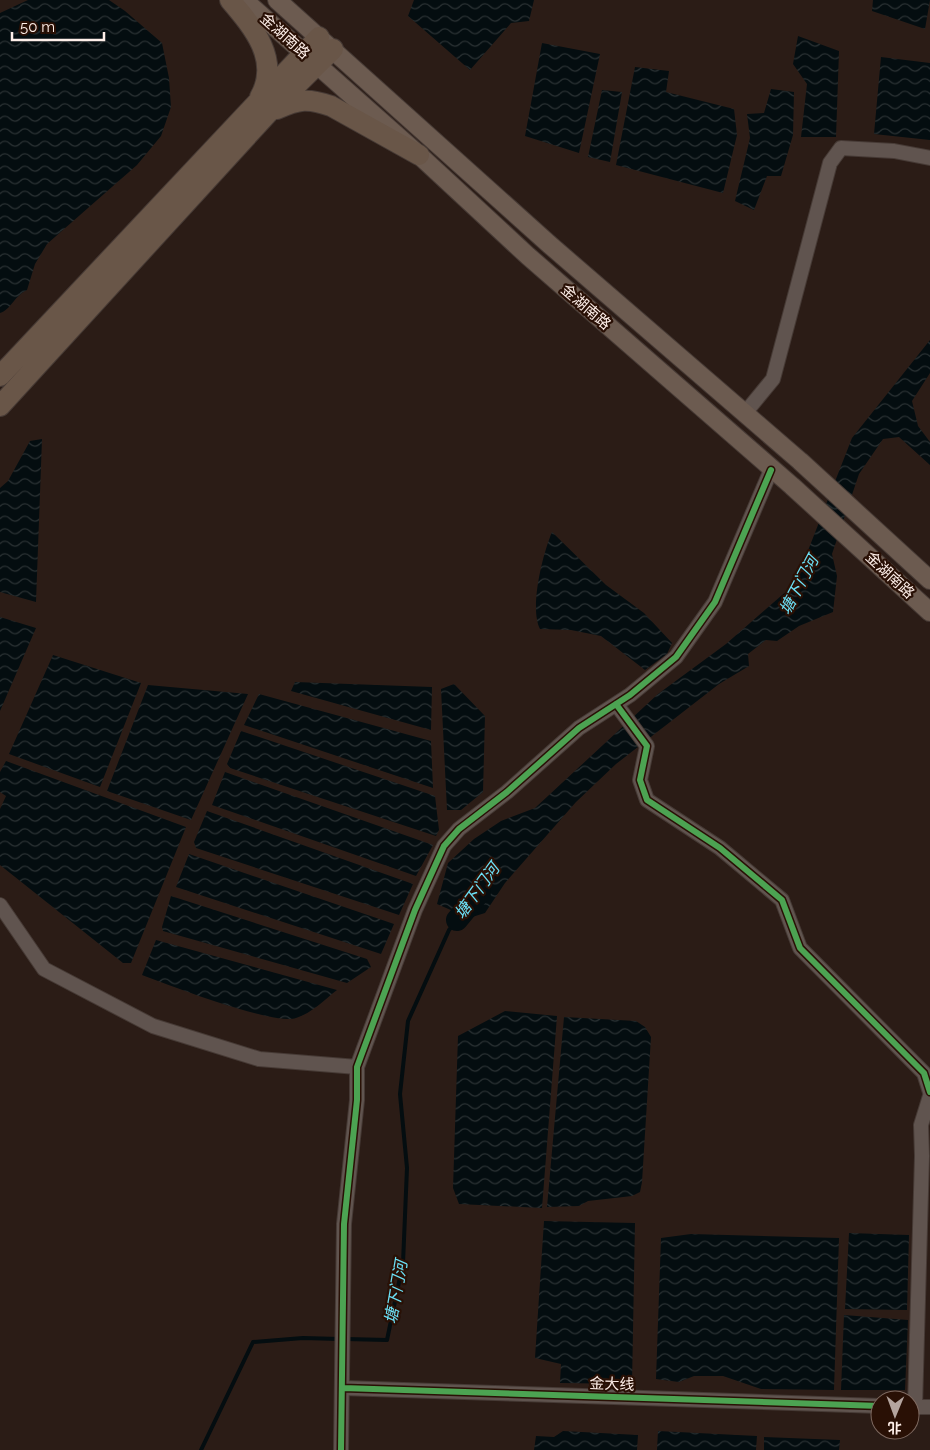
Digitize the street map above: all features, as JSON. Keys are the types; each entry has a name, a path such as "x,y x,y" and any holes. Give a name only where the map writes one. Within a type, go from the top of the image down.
{"highway":[{"path":"0,406 261,111 269,68 267,59 252,27 230,0"},
{"path":"0,376 326,43"},
{"path":"261,111 294,101 316,101 348,114 419,155"}],"main road":[{"name":"金湖南路","path":"244,0 419,155 528,256 771,470 792,486 930,612"},
{"name":"金湖南路","path":"277,0 550,245 805,465 930,580"}],"street":[{"path":"745,413 773,379 830,163 841,148 894,152 930,158"},
{"path":"341,1450 344,1224 357,1100 357,1067 415,910 444,846 459,830 507,792 579,728 616,705 676,657 715,602 771,470"},
{"path":"616,705 647,746 640,780 647,800 720,848 782,900 800,948 924,1074 930,1092"},
{"path":"0,905 44,969 153,1026 259,1058 357,1067"},
{"path":"913,1390 922,1156 921,1125 930,1096"},
{"name":"金大线","path":"343,1388 870,1406"}],"water":[{"path":"28,0 109,0 125,11 162,43 169,78 171,107 161,136 137,165 47,244 35,264 27,290 0,313 0,13"},
{"path":"414,0 534,0 529,21 511,23 470,70 408,16"},
{"path":"873,0 930,0 925,29 872,11"},
{"path":"798,36 839,51 836,137 801,137 807,84 793,64"},
{"path":"542,43 600,54 579,153 525,136"},
{"path":"881,57 930,63 930,140 874,134"},
{"path":"635,67 669,71 666,92 734,109 737,135 723,193 616,165"},
{"path":"771,89 794,92 793,135 781,176 767,176 754,210 735,201 750,138 747,114 764,113"},
{"path":"602,90 622,92 610,162 588,157"},
{"path":"930,340 930,373 912,401 918,426 930,442 930,465 899,437 883,439 859,474 832,554 837,576 833,612 799,626 777,641 766,640 748,654 749,666 719,684 616,764 576,802 505,883 485,913 469,918 437,904 448,863 474,839 501,821 535,808 658,694 726,644 789,589 809,548 852,438"},
{"path":"42,439 36,602 0,592 0,488 8,481 30,441"},
{"path":"552,532 606,585 644,613 672,643 667,654 645,670 601,636 571,630 540,629 536,608 538,580"},
{"path":"0,617 36,628 0,711"},
{"path":"53,655 141,683 100,787 9,754"},
{"path":"295,682 432,687 431,730 291,691"},
{"path":"454,684 485,716 483,792 461,810 447,810 441,689"},
{"path":"148,685 248,694 191,820 107,791"},
{"path":"259,694 431,741 433,788 244,725"},
{"path":"241,731 435,796 439,830 436,836 230,768 227,764"},
{"path":"6,761 186,827 131,963 123,963 0,865 0,809 6,796 0,792 0,772"},
{"path":"225,772 433,845 416,876 212,805"},
{"path":"207,811 413,884 399,915 196,848 194,842"},
{"path":"189,854 394,924 381,954 176,887"},
{"path":"171,896 367,959 371,967 347,983 163,931 162,927"},
{"path":"156,940 337,990 313,1010 296,1018 284,1019 245,1011 142,975"},
{"path":"505,1011 557,1016 542,1208 459,1204 453,1188 458,1036"},
{"path":"564,1017 636,1021 645,1027 651,1037 642,1182 640,1192 632,1196 588,1201 579,1206 547,1207"},
{"path":"544,1221 635,1223 632,1384 560,1383 561,1364 535,1358"},
{"path":"849,1233 909,1235 907,1310 845,1309"},
{"path":"691,1234 839,1238 834,1390 761,1389 723,1376 694,1376 679,1382 656,1379 661,1238"},
{"path":"844,1315 908,1320 905,1390 841,1390"},
{"path":"563,1431 638,1435 637,1450 534,1450 536,1436 554,1437"},
{"path":"658,1431 757,1436 756,1450 657,1450"},
{"path":"764,1437 840,1440 839,1450 764,1450"}],"waterway":[{"name":"塘下门河","path":"457,920 480,892"},
{"name":"塘下门河","path":"346,1339 387,1340 403,1263 407,1168 400,1094 408,1021 449,930 457,920"},
{"name":"塘下门河","path":"201,1450 253,1342 303,1338 339,1339"}],"cycle path":[{"path":"341,1450 344,1224 357,1100 357,1067 415,910 444,846 459,829 507,792 579,728 630,695 676,657 715,602 771,470"},
{"path":"616,704 647,746 640,780 647,800 720,848 782,900 800,948 924,1073 930,1092"},
{"path":"343,1388 870,1406"}]}
